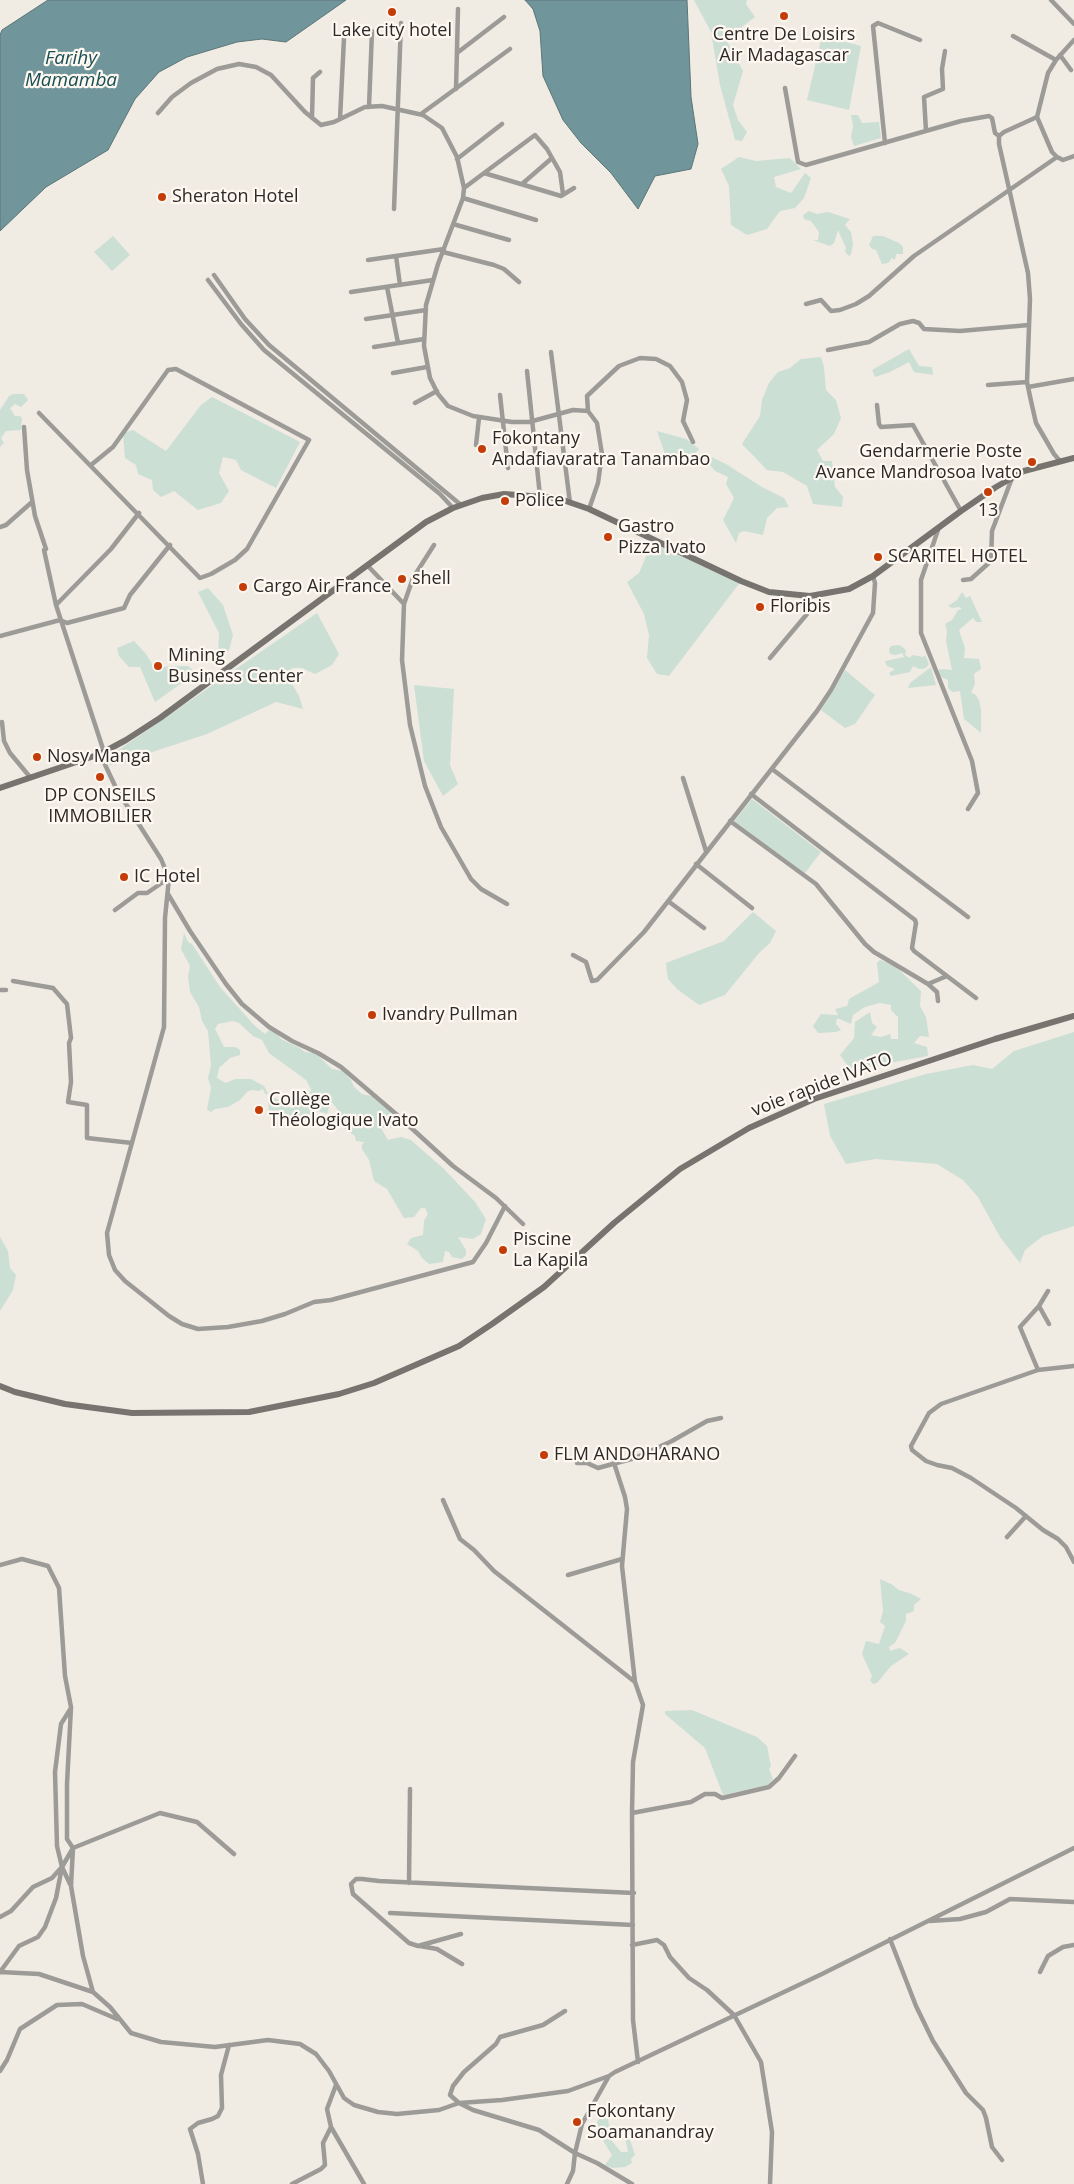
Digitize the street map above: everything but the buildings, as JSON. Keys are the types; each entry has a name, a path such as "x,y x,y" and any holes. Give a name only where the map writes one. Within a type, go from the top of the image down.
{"main road":[{"path":"0,788 102,753 160,718 426,522 453,508 482,498 504,494 540,496 570,503 589,509 741,581 769,592 810,596 849,589 873,576 960,511 1024,471 1074,458"},
{"name":"voie rapide IVATO","path":"0,1386 15,1392 65,1404 132,1414 249,1412 339,1394 374,1383 459,1346 492,1324 544,1287 614,1223 673,1175 749,1128 814,1099 995,1039 1074,1016"}],"street":[{"path":"1051,0 1074,24"},
{"path":"456,89 458,10"},
{"path":"457,53 504,17"},
{"path":"394,209 401,22"},
{"path":"885,143 873,26 878,23 920,40"},
{"path":"369,107 372,31"},
{"path":"1013,36 1056,60"},
{"path":"340,119 344,38"},
{"path":"999,136 1037,117 1048,73 1056,60 1074,40"},
{"path":"421,114 510,50"},
{"path":"926,131 924,97 943,89 942,68 945,51"},
{"path":"1060,56 1071,70"},
{"path":"158,113 172,97 191,83 217,69 238,64 256,67 271,75 321,125 369,107 382,106 421,114 433,120 442,128 457,159 464,188 463,198 433,280 426,310 424,339 427,367 437,391 448,406 479,418 503,421 532,421 573,410 588,411"},
{"path":"312,118 313,78 320,72"},
{"path":"785,88 798,162 806,165 961,121 989,116 992,118 995,133 999,136 1000,155 1028,273 1028,384 1036,423 1060,461"},
{"path":"1037,117 1052,152 1057,158 1064,160 1074,156"},
{"path":"457,159 502,124"},
{"path":"464,188 534,135 547,149 560,172 563,194"},
{"path":"522,184 552,158"},
{"path":"806,304 821,300 831,310 840,310 856,304 869,296 917,254 1057,158"},
{"path":"484,173 561,196 574,188"},
{"path":"463,198 536,220"},
{"path":"453,224 509,240"},
{"path":"368,260 443,250 504,269 519,282"},
{"path":"396,256 400,285"},
{"path":"214,275 245,319 269,345 461,505"},
{"path":"208,280 241,324 264,350 440,494 453,508"},
{"path":"351,292 433,280"},
{"path":"387,287 398,343"},
{"path":"366,319 426,310"},
{"path":"828,350 869,342 900,324 913,321 919,323 924,329 960,331 1029,325"},
{"path":"374,347 424,339"},
{"path":"551,352 570,503"},
{"path":"589,509 598,483 602,454 597,423 588,411 587,396 619,366 640,358 656,358 670,366 682,382 688,400 684,421 692,442"},
{"path":"393,373 427,367"},
{"path":"38,413 139,513 200,578 235,560 247,549 309,440 176,369 168,370 113,447 91,465"},
{"path":"527,371 540,496"},
{"path":"988,385 1028,384 1074,379"},
{"path":"415,404 437,391"},
{"path":"500,395 508,468"},
{"path":"877,405 879,424 882,427 913,425 960,511"},
{"path":"476,445 479,418"},
{"path":"24,427 27,470 32,502 46,549 44,550 56,605 102,753 117,790 161,860 169,878 165,918 164,1027 107,1232 112,1264 125,1281 169,1316 182,1324 209,1330 262,1321 314,1302 331,1300 473,1262 486,1243 505,1206"},
{"path":"963,580 971,579 991,561 992,531 1012,478"},
{"path":"0,527 6,525 32,502"},
{"path":"56,605 110,549 139,513"},
{"path":"939,527 922,580 921,634 972,760 978,793 968,809"},
{"path":"434,544 413,578 404,604 401,645 405,697 410,725 432,808 471,880 508,904"},
{"path":"0,636 60,620 67,623 124,608 130,595 170,545"},
{"path":"367,565 404,604"},
{"path":"573,955 586,962 592,981 597,980 644,932 772,769 831,690 873,613 875,583 873,576"},
{"path":"770,658 807,614 810,596"},
{"path":"2,722 1,729 4,741 10,753 30,777"},
{"path":"772,769 968,918"},
{"path":"682,778 706,851"},
{"path":"751,794 915,920 912,948 976,998"},
{"path":"730,821 821,889 865,944 874,952 928,984 937,992 938,1001"},
{"path":"696,864 752,908"},
{"path":"115,910 138,893 147,893 169,878"},
{"path":"168,894 190,931 226,984 250,1010 269,1027 341,1067 453,1166 496,1198 523,1224"},
{"path":"668,900 704,928"},
{"path":"928,984 947,976"},
{"path":"13,981 53,988 66,1004 71,1038 69,1042 71,1082 68,1102 87,1105 87,1138 132,1143"},
{"path":"1038,1370 1020,1327 1039,1306 1048,1291"},
{"path":"1039,1306 1049,1324"},
{"path":"1074,1366 1038,1370 941,1404 929,1413 911,1446 912,1450 926,1461 937,1466 952,1468 971,1478 1026,1516 1058,1539 1066,1547 1074,1562"},
{"path":"577,1463 587,1463 598,1468 635,1458 672,1441 707,1421 721,1418"},
{"path":"614,1463 627,1510 622,1559 635,1682 643,1705 633,1762 632,1813 634,1893 632,1945 633,2020 638,2062"},
{"path":"443,1500 460,1539 474,1550 494,1571 635,1682"},
{"path":"1007,1537 1026,1516"},
{"path":"0,1565 22,1559 48,1566 59,1588 65,1676 71,1707 67,1784 67,1839 73,1848 71,1886 83,1956 93,1992"},
{"path":"568,1575 622,1559"},
{"path":"71,1707 61,1724 55,1772 57,1846 62,1867 71,1886"},
{"path":"632,1813 692,1802 705,1794 715,1794 722,1798 768,1787 779,1778 794,1756"},
{"path":"409,1883 410,1788"},
{"path":"0,1917 11,1911 33,1887 52,1878 62,1867 73,1848 160,1813 197,1822 234,1854"},
{"path":"0,1972 39,1974 93,1992 110,2007 131,2033 161,2042 190,2046 228,2045 268,2040 300,2044 316,2054 344,2098 354,2105 378,2112 397,2114 431,2111 459,2103 502,2100 568,2091 609,2076 1074,1848"},
{"path":"0,1972 18,1946 38,1937 45,1926 56,1898 62,1867"},
{"path":"462,1964 437,1949 409,1943 353,1894 351,1884 356,1879 634,1893"},
{"path":"926,1921 960,1919 986,1912 1010,1899 1074,1902"},
{"path":"390,1913 633,1925"},
{"path":"418,1946 461,1934"},
{"path":"890,1939 916,2006 933,2041 966,2093 983,2110 992,2147 1002,2160"},
{"path":"632,1945 657,1940 664,1945 670,1957 689,1978 707,1990 734,2015 761,2062 772,2132 770,2184"},
{"path":"1040,1972 1048,1956 1062,1947 1074,1945"},
{"path":"0,2071 7,2060 20,2029 57,2005 82,2004 118,2019"},
{"path":"565,2011 543,2025 500,2037 496,2044 477,2059 452,2086 450,2095 459,2103 473,2110 539,2130 574,2153 597,2162 632,2184"},
{"path":"203,2184 198,2154 190,2129 198,2123 212,2120 218,2116 222,2108 221,2075 228,2045"},
{"path":"567,2184 573,2171 574,2153 582,2124 609,2076"},
{"path":"336,2085 328,2109 332,2127 364,2184"},
{"path":"292,2184 325,2165 323,2143 332,2127"}],"green space":[{"path":"694,0 747,0 746,4 755,17 734,33 727,41 743,71 733,105 738,120 747,132 742,141 735,140 720,85 711,32"},
{"path":"822,36 861,46 849,110 807,100"},
{"path":"851,115 858,115 862,123 879,122 881,138 854,146 851,137 853,126"},
{"path":"739,157 756,161 790,158 801,169 774,177 776,187 791,193 805,173 811,178 804,198 795,208 780,211 767,229 747,235 731,225 729,186 721,169"},
{"path":"809,211 817,214 828,212 850,219 845,225 851,232 853,245 849,256 845,252 846,248 838,230 834,243 830,246 813,240 818,240 819,232 811,221 804,219 803,215"},
{"path":"113,236 130,255 112,271 94,252"},
{"path":"873,236 883,236 899,243 903,247 903,254 896,254 895,260 892,258 888,263 882,264 876,250 872,249 869,245"},
{"path":"909,349 919,366 932,367 933,375 914,372 909,362 875,377 872,370"},
{"path":"821,357 826,390 836,400 841,418 834,434 817,450 823,461 832,461 835,487 843,497 842,507 813,504 807,486 783,472 767,470 742,444 760,416 762,400 769,383 778,372 790,368 801,359"},
{"path":"24,394 28,400 21,407 15,404 10,408 15,416 22,418 21,430 6,431 1,438 4,443 0,447 0,410 9,396"},
{"path":"212,397 300,442 276,488 241,470 236,460 223,457 219,473 229,491 221,503 198,510 174,491 161,497 153,490 152,480 138,474 136,465 125,458 123,433 133,430 166,451 201,405"},
{"path":"657,431 686,439 699,449 695,454 666,457"},
{"path":"707,455 784,498 789,507 777,508 767,518 763,535 744,531 739,533 736,543 723,520 734,498 726,484 728,477 715,471 704,458"},
{"path":"653,540 741,581 669,676 657,674 647,658 649,635 644,614 627,582 639,573"},
{"path":"208,588 223,605 233,635 229,650 218,656 219,633 198,592"},
{"path":"962,592 966,598 970,596 982,622 976,622 973,618 959,630 965,648 964,658 979,659 981,669 974,674 975,684 971,693 975,694 979,700 981,733 964,719 960,691 952,692 948,688 948,680 939,676 937,671 941,669 952,670 946,641 947,631 945,624 952,620 958,610 962,609 948,606 957,600"},
{"path":"317,613 339,654 332,665 315,674 302,668 292,668 290,680 299,696 303,709 276,702 207,734 131,759 132,763 109,765 107,758"},
{"path":"134,641 146,654 154,667 188,666 196,673 155,702 140,667 129,667 119,656 117,648"},
{"path":"899,645 906,651 905,655 910,658 912,655 923,657 925,655 929,664 926,668 919,669 913,666 910,672 891,676 889,673 895,669 887,666 885,661 904,657 902,653 890,654 889,649 891,646"},
{"path":"931,667 936,685 908,688 910,683"},
{"path":"845,670 875,695 855,724 845,728 821,710"},
{"path":"414,685 454,689 450,765 458,784 443,796 424,761"},
{"path":"752,799 821,852 805,873 734,822"},
{"path":"753,912 776,931 770,943 759,953 725,995 699,1005 677,989 668,979 666,963 724,941"},
{"path":"184,933 188,942 192,944 220,987 255,1026 265,1034 269,1030 276,1033 281,1039 305,1052 315,1053 332,1069 343,1071 354,1087 362,1094 371,1096 388,1109 396,1120 396,1127 381,1128 388,1140 401,1137 411,1140 444,1169 475,1202 486,1219 481,1234 473,1239 458,1237 466,1250 466,1255 462,1259 452,1257 449,1252 445,1251 443,1262 429,1264 418,1251 407,1244 411,1238 423,1235 424,1221 428,1214 425,1208 421,1208 414,1217 404,1218 387,1189 374,1181 369,1160 362,1149 364,1142 356,1141 355,1136 340,1125 341,1114 331,1101 327,1114 318,1111 299,1118 288,1118 283,1114 269,1113 268,1098 277,1099 285,1106 292,1108 300,1105 311,1089 306,1080 269,1053 262,1040 253,1036 239,1023 233,1021 218,1024 215,1029 224,1047 235,1047 240,1050 240,1055 230,1058 219,1068 217,1078 226,1083 235,1079 251,1079 264,1086 268,1094 265,1094 263,1089 248,1091 240,1100 228,1107 215,1109 211,1112 207,1110 211,1088 208,1078 211,1066 208,1031 202,1021 199,1007 190,992 188,976 190,966 181,949"},
{"path":"880,960 894,965 921,991 920,1006 926,1017 929,1037 920,1036 914,1043 927,1047 928,1056 851,1070 840,1055 854,1038 855,1022 870,1012 872,1023 877,1027 871,1035 881,1037 890,1034 891,1039 898,1039 898,1017 891,1010 891,1005 880,1003 865,1007 853,1015 851,1024 837,1018 836,1024 841,1030 836,1032 818,1033 813,1026 821,1014 838,1015 835,1009 847,1006 849,999 879,982 877,963"},
{"path":"1074,1032 1074,1226 1043,1236 1025,1250 1020,1263 1000,1237 978,1197 963,1180 937,1164 876,1159 846,1164 830,1136 824,1104 926,1074 973,1065 992,1069 1014,1051"},
{"path":"0,1237 8,1251 10,1268 16,1275 13,1290 0,1311"},
{"path":"880,1579 899,1590 921,1599 914,1605 914,1611 906,1614 906,1621 895,1643 889,1647 890,1651 900,1648 909,1654 891,1666 877,1683 873,1684 870,1680 872,1676 862,1654 866,1641 879,1644 885,1626 880,1622 883,1611"},
{"path":"692,1710 757,1737 767,1746 771,1766 769,1769 773,1779 768,1785 723,1795 705,1748 665,1714 665,1711"},
{"path":"602,2115 608,2119 612,2141 621,2152 628,2152 625,2137 628,2137 630,2140 635,2155 631,2159 632,2163 625,2167 612,2168 605,2165 612,2155 599,2134 597,2122"}],"water":[{"name":"Farihy Mamamba","path":"48,0 346,0 286,42 262,39 237,42 187,57 159,72 135,99 108,150 46,187 0,231 0,35 2,30"},
{"path":"525,0 687,0 691,97 698,144 691,169 655,176 638,209 611,173 581,143 563,120 543,76 540,31 533,9"}],"place":[{"name":"Lake city hotel","path":"392,12"},
{"name":"Centre De Loisirs Air Madagascar","path":"784,16"},
{"name":"Sheraton Hotel","path":"162,197"},
{"name":"Fokontany Andafiavaratra Tanambao","path":"482,449"},
{"name":"Gendarmerie Poste Avance Mandrosoa Ivato","path":"1032,462"},
{"name":"13","path":"988,492"},
{"name":"Police","path":"505,501"},
{"name":"Gastro Pizza Ivato","path":"608,537"},
{"name":"SCARITEL HOTEL","path":"878,557"},
{"name":"shell","path":"402,579"},
{"name":"Cargo Air France","path":"243,587"},
{"name":"Floribis","path":"760,607"},
{"name":"Mining Business Center","path":"158,666"},
{"name":"Nosy Manga","path":"37,757"},
{"name":"DP CONSEILS IMMOBILIER","path":"100,777"},
{"name":"IC Hotel","path":"124,877"},
{"name":"Ivandry Pullman","path":"372,1015"},
{"name":"Collège Théologique Ivato","path":"259,1110"},
{"name":"Piscine La Kapila","path":"503,1250"},
{"name":"FLM ANDOHARANO","path":"544,1455"},
{"name":"Fokontany Soamanandray","path":"577,2122"}]}
